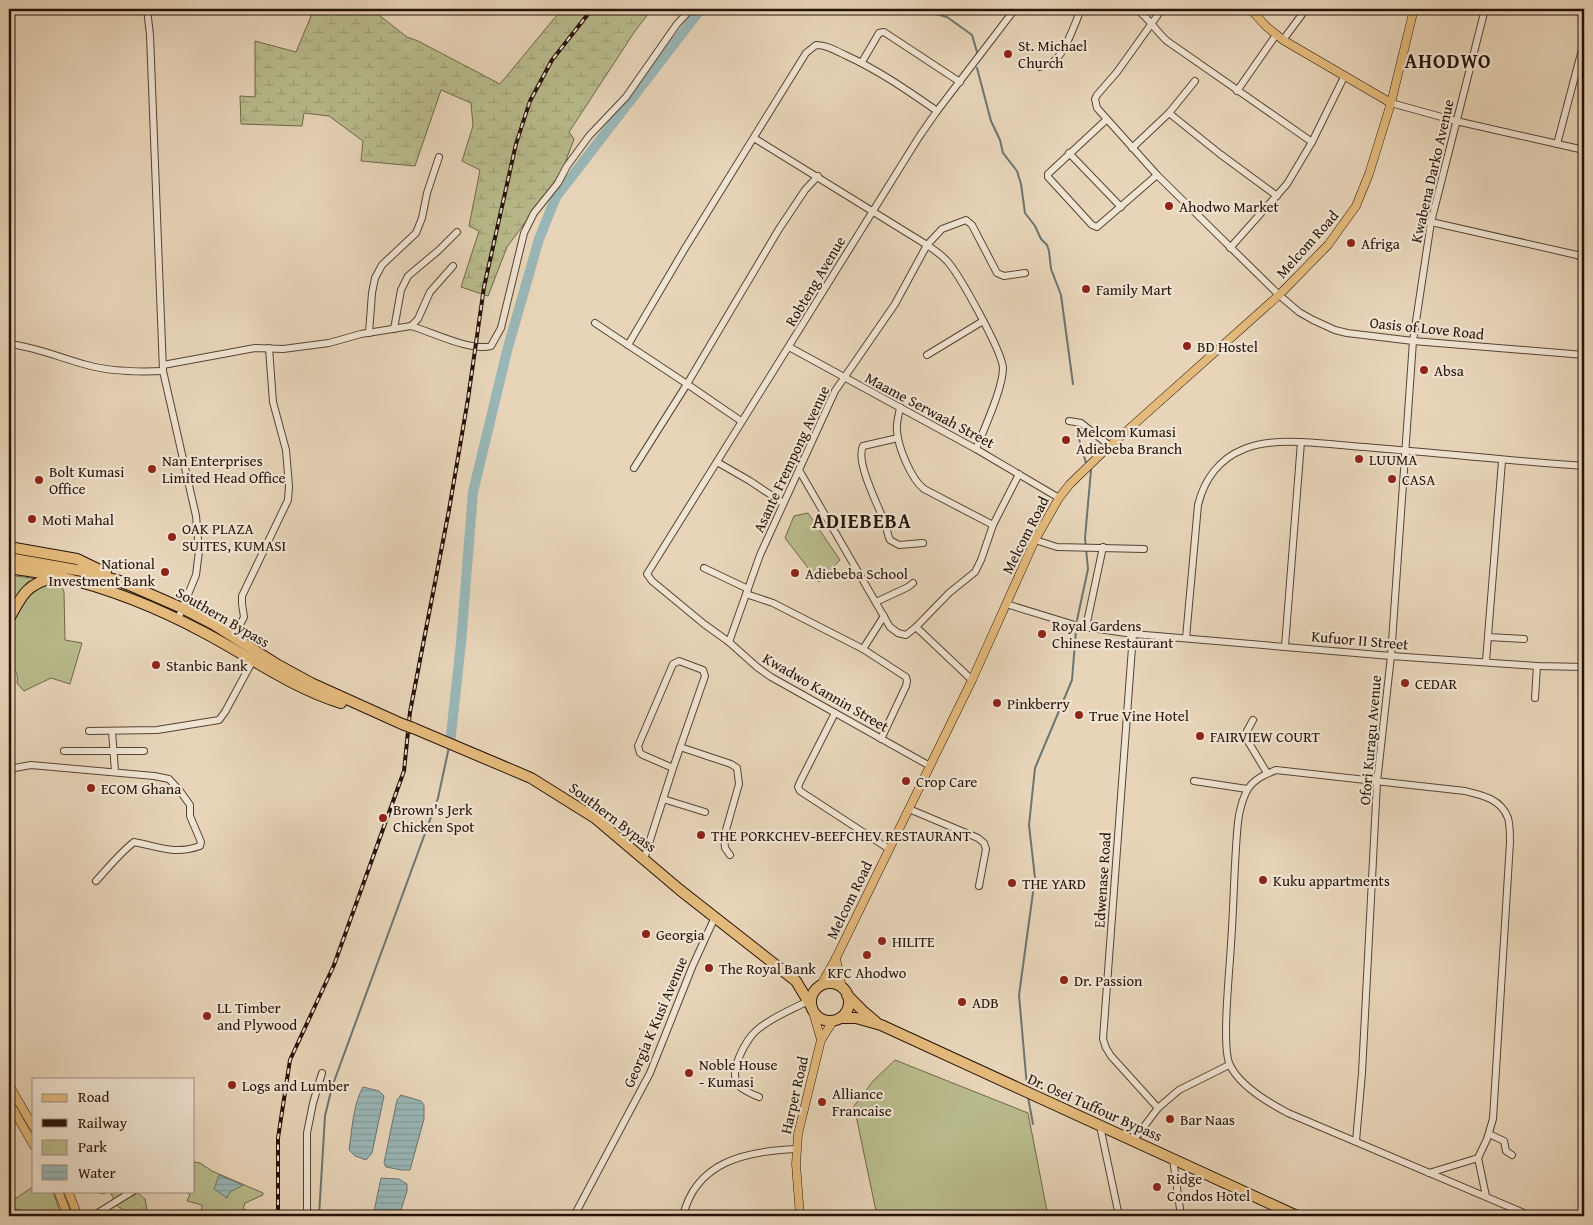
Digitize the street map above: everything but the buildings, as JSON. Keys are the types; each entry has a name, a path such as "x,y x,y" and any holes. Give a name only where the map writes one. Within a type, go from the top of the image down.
{"highway":[{"path":"9,547 76,559 90,564 120,581"},
{"name":"Southern Bypass","path":"9,558 88,572 120,581 182,608 234,637 311,688"},
{"name":"Southern Bypass","path":"9,568 59,576 125,596 178,619 252,662 538,782 595,818 680,890 796,981 811,1007"},
{"path":"9,619 28,589 39,581 59,576"},
{"name":"Southern Bypass","path":"796,981 820,986"},
{"path":"832,983 845,991 848,1007 836,1019 822,1019 811,1007 812,994 820,986 832,983"},
{"name":"Dr. Osei Tuffour Bypass","path":"845,991 863,1011 881,1026"},
{"name":"Dr. Osei Tuffour Bypass","path":"836,1019 856,1018 881,1026 1173,1158 1275,1212 1297,1216"}],"main road":[{"path":"1250,9 1283,40 1391,103"},
{"name":"Melcom Road","path":"820,986 836,958 972,680 1035,540 1059,498 1070,484 1110,446 1279,295 1328,245 1356,206 1369,174 1391,103 1414,9"},
{"name":"Melcom Road","path":"836,958 845,991"},
{"name":"Harper Road","path":"811,1007 821,1040"},
{"name":"Harper Road","path":"800,1216 796,1149 798,1134 821,1040 836,1019"},
{"path":"9,1085 32,1125"},
{"path":"9,1102 32,1142"},
{"path":"58,1192 68,1216"},
{"path":"68,1192 78,1216"}],"street":[{"path":"147,9 150,34 163,368 196,516 199,551 196,575 178,619"},
{"path":"9,344 35,348 104,369 138,372 255,348 283,349 329,343 369,333 411,326 470,345 492,346 501,328 524,233 534,213 558,183 567,166 589,136 626,97 678,24 692,9"},
{"name":"Robteng Avenue","path":"647,574 741,420 937,111 1015,9"},
{"path":"1040,67 1054,62 1058,58 1081,9"},
{"path":"1136,9 1152,22 1157,32 1167,41 1312,142"},
{"path":"1152,22 1162,9"},
{"path":"1283,40 1306,9"},
{"name":"Kwabena Darko Avenue","path":"1413,341 1431,222 1485,9"},
{"name":"Oasis of Love Road","path":"1152,22 1117,72 1095,99 1097,108 1157,175 1230,248 1299,312 1335,330 1413,341 1584,355"},
{"path":"862,62 879,33 884,32 960,82"},
{"path":"1237,91 1276,35"},
{"path":"1557,144 1584,42"},
{"path":"628,345 684,250 812,46 826,46 862,62 937,111"},
{"path":"1230,248 1277,196 1299,166 1344,77"},
{"path":"1132,148 1169,113 1195,80"},
{"path":"1391,103 1456,121 1584,150"},
{"path":"1169,113 1277,196"},
{"path":"1106,120 1048,174 1048,177 1092,225 1099,226 1157,175"},
{"path":"754,138 927,245 942,256 952,268 983,321 1000,358 1002,368 1001,379 993,404 976,449"},
{"path":"1069,153 1121,207"},
{"path":"369,333 375,278 382,265 416,234 439,157"},
{"path":"634,468 687,384 779,229 805,190 818,176"},
{"name":"Asante Frempong Avenue","path":"729,642 783,503 800,470 833,395 895,304 927,245 942,229 966,220 972,225 997,274 1004,276 1024,273"},
{"path":"1431,222 1577,255 1584,259"},
{"path":"394,329 401,290 405,280 456,232"},
{"path":"411,326 418,319 430,292 453,266"},
{"path":"928,355 983,321"},
{"path":"595,323 741,420"},
{"name":"Ofori Kuragu Avenue","path":"1356,1141 1362,1073 1377,782 1391,656 1413,341"},
{"name":"Maame Serwaah Street","path":"789,347 976,449 1059,498"},
{"path":"234,637 244,617 242,596 288,500 287,454 273,402 269,348"},
{"path":"900,407 897,422 898,438 907,463 921,486 993,525"},
{"path":"1069,421 1081,423 1110,446"},
{"path":"898,438 863,446 860,452 864,469 890,540 899,545 923,543"},
{"path":"1285,646 1301,442"},
{"path":"1186,638 1198,505 1205,484 1223,462 1245,449 1267,443 1301,442 1584,466"},
{"path":"1486,661 1502,460"},
{"path":"717,462 783,503"},
{"path":"800,470 890,627 902,634 909,633 949,593 975,572 993,525 1019,474"},
{"path":"1035,540 1052,546 1144,548"},
{"path":"1086,627 1103,547"},
{"path":"704,568 747,592 773,603 863,649 902,673 907,681 881,739"},
{"name":"Kwadwo Kannin Street","path":"647,574 652,581 729,642 764,673 930,766"},
{"path":"876,602 913,583"},
{"name":"Kufuor II Street","path":"1006,604 1086,627 1134,634 1391,656 1538,666 1584,667"},
{"path":"863,649 884,616"},
{"path":"916,627 972,680"},
{"name":"Edwenase Road","path":"1134,634 1103,1039 1111,1056 1158,1108"},
{"path":"1488,637 1524,639"},
{"path":"644,858 705,674 703,670 679,661 673,664 638,746 642,755 673,768"},
{"path":"89,732 157,730 219,720 252,662"},
{"path":"1535,698 1538,666"},
{"path":"835,713 798,788 889,849"},
{"path":"1253,720 1247,731 1246,738 1266,773"},
{"path":"112,731 115,772"},
{"path":"680,747 731,764 737,768 740,784 724,837 725,848 730,855"},
{"path":"64,751 144,751"},
{"path":"9,770 31,765 154,776 169,779 180,791 190,805 190,816 201,842 200,846 190,850 178,851 165,850 134,842 125,849 96,881"},
{"path":"1486,1196 1478,1158 1489,1134 1493,1119 1510,852 1508,818 1498,803 1484,795 1465,791 1276,770 1266,773 1248,789 1238,821 1226,1048 1229,1064 1240,1079 1272,1104 1428,1174 1486,1196 1531,1216"},
{"path":"1194,781 1248,789"},
{"path":"663,799 706,812"},
{"path":"909,809 978,838 984,843 986,849 979,886"},
{"name":"Georgia K Kusi Avenue","path":"574,1216 650,1073 696,958 715,917"},
{"path":"759,1097 745,1091 736,1080 736,1066 746,1042 770,1020 811,1007"},
{"path":"1133,1141 1158,1108 1179,1090 1229,1064"},
{"path":"307,1216 307,1133 322,1073"},
{"path":"1100,1126 1119,1216"},
{"path":"1489,1134 1504,1141 1506,1151 1512,1155"},
{"path":"683,1216 691,1193 702,1179 720,1165 737,1158 770,1150 796,1149"},
{"path":"1173,1158 1181,1216"},
{"path":"1428,1174 1478,1158"},
{"path":"93,1216 131,1192"}],"green space":[{"path":"314,9 371,9 407,37 500,84 562,9 652,9 635,31 569,132 574,139 561,174 507,247 488,296 461,287 479,231 469,226 480,170 462,161 473,126 471,103 441,90 415,166 361,161 363,141 329,116 304,113 302,126 241,124 240,96 255,97 255,41 296,52"},
{"path":"808,513 840,560 819,582 785,538 794,516"},
{"path":"51,570 131,591 176,610 176,612"},
{"path":"9,575 38,579 9,612 11,595"},
{"path":"60,582 64,592 65,640 82,643 70,684 51,678 24,691 17,683 17,675 14,669 9,665 9,626 22,601 37,587"},
{"path":"895,1060 1028,1113 1048,1216 877,1216 854,1106 873,1081"},
{"path":"195,1162 263,1193 263,1195 245,1203 243,1209 246,1210 245,1216 201,1216 202,1205 187,1201 190,1194 185,1192 195,1192"},
{"path":"32,1187 32,1192 53,1192 61,1216 30,1216 28,1212 21,1213 18,1209 9,1212 9,1203"},
{"path":"110,1192 122,1192 122,1195 132,1196 138,1193 145,1199 147,1209 146,1211 123,1210 113,1203 114,1200"}],"water":[{"path":"363,1087 379,1091 384,1096 372,1153 366,1160 355,1156 349,1150 355,1110"},
{"path":"401,1095 421,1101 424,1105 424,1119 410,1170 386,1167 384,1163 397,1100"},
{"path":"219,1175 243,1185 230,1192 227,1198 214,1189"},
{"path":"381,1178 399,1179 407,1184 407,1191 399,1216 373,1216"}],"waterway":[{"path":"450,744 461,643 473,492 507,351 539,239 556,197 701,9"},
{"path":"930,9 932,13 947,17 972,35 977,52"},
{"path":"977,68 991,121 1000,140 1003,153 1017,171 1025,213 1035,226 1049,251 1051,269 1061,295 1073,384"},
{"path":"1077,426 1086,463"},
{"path":"1077,620 1088,569 1085,538 1091,470"},
{"path":"1027,1087 1019,995 1035,878 1029,825 1035,768 1072,680 1076,630"},
{"path":"319,1216 325,1116 332,1087 438,798 449,747"},
{"path":"1028,1097 1033,1124"}],"railway":[{"path":"278,1216 278,1138 290,1060 334,965 404,771 410,712 449,510 468,399 484,287 516,144 530,101 552,60 592,9"}],"place":[{"name":"St. Michael Church","path":"1008,54"},
{"name":"Ahodwo Market","path":"1169,206"},
{"name":"Afriga","path":"1351,243"},
{"name":"Family Mart","path":"1086,289"},
{"name":"BD Hostel","path":"1187,346"},
{"name":"Absa","path":"1424,370"},
{"name":"Melcom Kumasi Adiebeba Branch","path":"1066,440"},
{"name":"LUUMA","path":"1359,459"},
{"name":"Nan Enterprises Limited Head Office","path":"152,469"},
{"name":"CASA","path":"1392,479"},
{"name":"Bolt Kumasi Office","path":"39,480"},
{"name":"Moti Mahal","path":"32,519"},
{"name":"OAK PLAZA SUITES, KUMASI","path":"172,537"},
{"name":"National Investment Bank","path":"165,572"},
{"name":"Adiebeba School","path":"795,573"},
{"name":"Royal Gardens Chinese Restaurant","path":"1042,634"},
{"name":"Stanbic Bank","path":"156,665"},
{"name":"CEDAR","path":"1405,683"},
{"name":"Pinkberry","path":"997,703"},
{"name":"True Vine Hotel","path":"1079,715"},
{"name":"FAIRVIEW COURT","path":"1200,736"},
{"name":"Crop Care","path":"906,781"},
{"name":"ECOM Ghana","path":"91,788"},
{"name":"Brown's Jerk Chicken Spot","path":"383,818"},
{"name":"THE PORKCHEV-BEEFCHEV RESTAURANT","path":"701,835"},
{"name":"Kuku appartments","path":"1263,880"},
{"name":"THE YARD","path":"1012,883"},
{"name":"Georgia","path":"646,934"},
{"name":"HILITE","path":"882,941"},
{"name":"KFC Ahodwo","path":"867,955"},
{"name":"The Royal Bank","path":"709,968"},
{"name":"Dr. Passion","path":"1064,980"},
{"name":"ADB","path":"962,1002"},
{"name":"LL Timber and Plywood","path":"207,1016"},
{"name":"Noble House - Kumasi","path":"689,1073"},
{"name":"Logs and Lumber","path":"232,1085"},
{"name":"Alliance Francaise","path":"822,1102"},
{"name":"Bar Naas","path":"1170,1119"},
{"name":"Ridge Condos Hotel","path":"1157,1187"}],"district":[{"name":"AHODWO","path":"1448,60"},
{"name":"ADIEBEBA","path":"862,520"}]}
